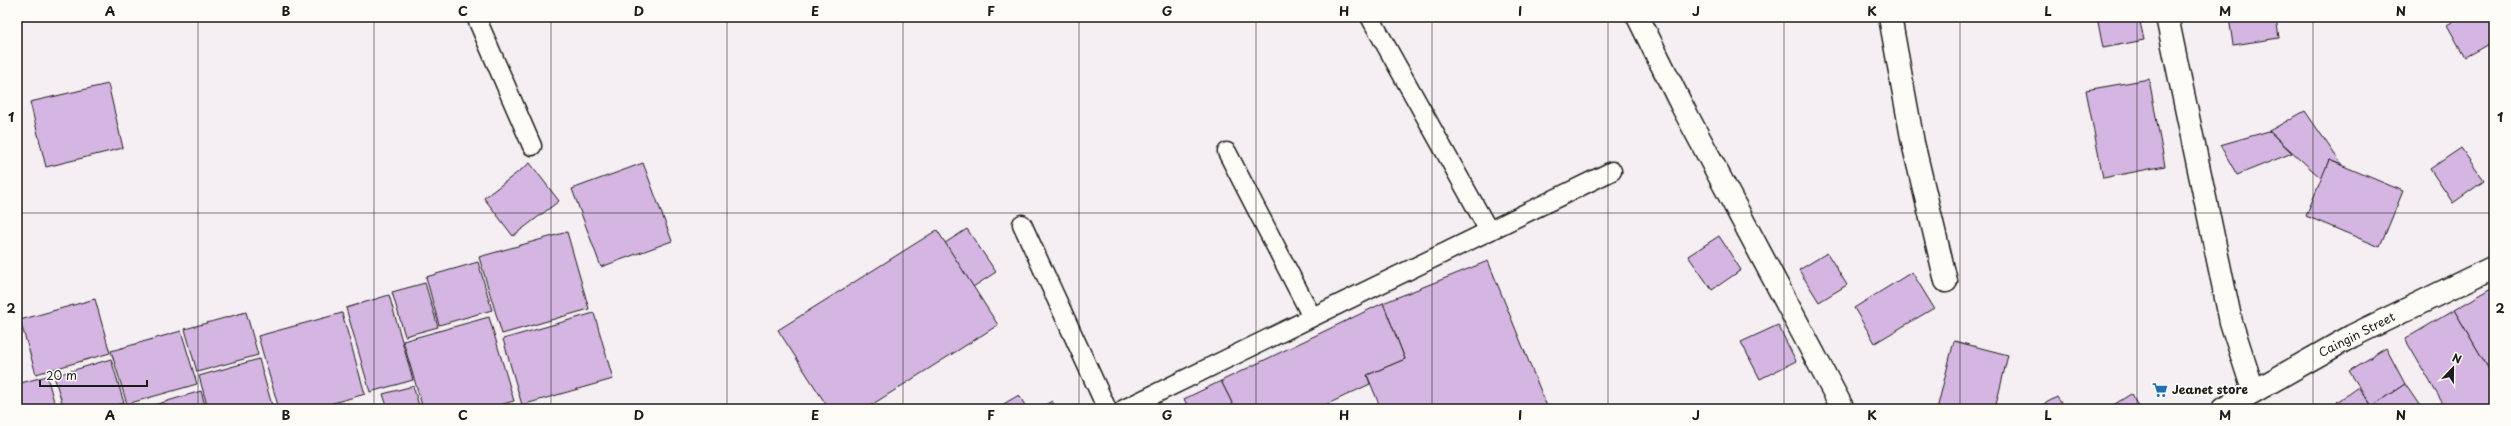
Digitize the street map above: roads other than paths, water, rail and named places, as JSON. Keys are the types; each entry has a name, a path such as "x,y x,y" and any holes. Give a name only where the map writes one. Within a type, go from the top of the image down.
{"street":[{"path":"1638,17 1681,104 1843,409"},
{"path":"1890,17 1913,143 1946,281"},
{"path":"2167,17 2231,322 2254,390"},
{"name":"Caingin Street","path":"2223,409 2254,390 2352,336 2494,267"}],"lane":[{"path":"476,17 532,146"},
{"path":"1370,17 1489,231"},
{"path":"1227,152 1312,317"},
{"path":"1124,409 1612,170"},
{"path":"1022,224 1107,409"}],"place":[{"name":"Jeanet store","path":"2160,390"}]}
